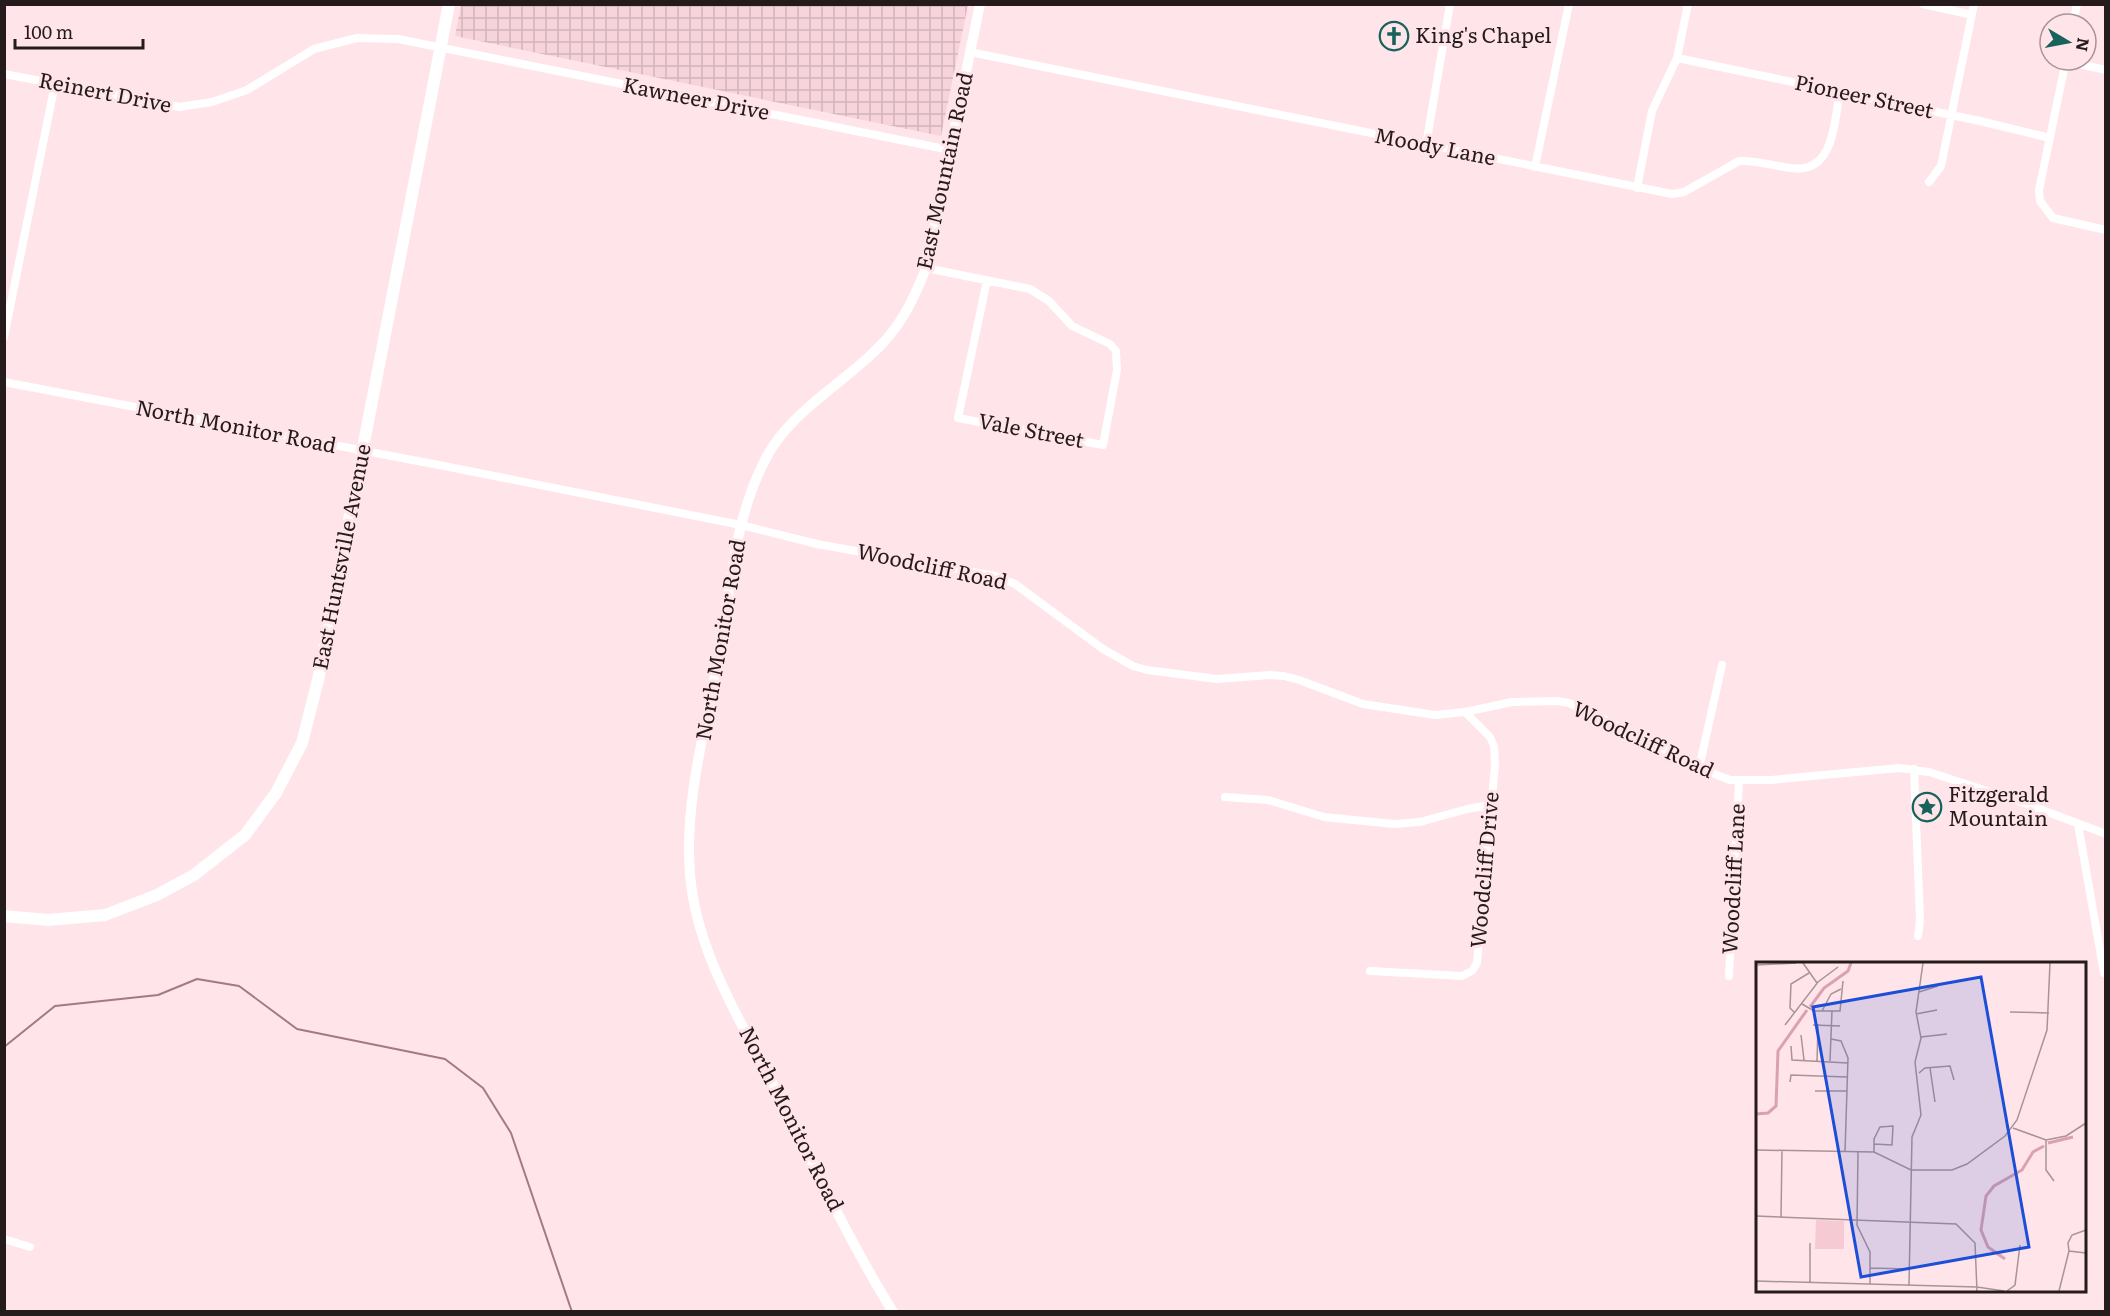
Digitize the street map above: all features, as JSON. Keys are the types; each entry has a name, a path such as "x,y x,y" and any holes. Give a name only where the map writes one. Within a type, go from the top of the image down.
{"main road":[{"name":"East Huntsville Avenue","path":"4,916 48,920 105,915 157,895 194,875 245,835 276,793 302,743 318,680 449,4"}],"street":[{"name":"East Mountain Road","path":"741,525 754,482 765,459 782,433 876,351 897,327 918,288 926,268 980,4"},
{"path":"1426,145 1450,4"},
{"path":"1535,167 1569,4"},
{"path":"1637,188 1652,111 1677,58 1688,4"},
{"path":"1923,4 1972,15"},
{"path":"1929,182 1941,166 1974,4"},
{"name":"Reinert Drive","path":"4,74 179,107 212,102 247,90 314,49 357,38 398,39 441,48"},
{"name":"Kawneer Drive","path":"441,48 950,150"},
{"name":"Moody Lane","path":"970,52 1672,194 1684,192 1739,161 1794,169 1815,166 1823,159 1828,149 1839,92"},
{"name":"Pioneer Street","path":"1677,58 1952,115 2050,138"},
{"path":"2064,72 2039,190 2040,201 2053,218 2106,230"},
{"path":"4,337 55,84"},
{"path":"926,268 987,280"},
{"name":"Vale Street","path":"987,280 1030,289 1041,294 1072,327 1110,344 1116,351 1117,370 1103,445 958,418 987,280"},
{"name":"North Monitor Road","path":"4,382 741,525 691,808 690,873 694,906 710,959 874,1282 893,1311"},
{"name":"Woodcliff Road","path":"741,525 817,544 995,576 1015,584 1103,649 1133,666 1147,670 1217,679 1284,676 1363,704 1435,715 1466,712 1512,702 1536,700 1569,703 1699,768 1731,780 1771,780 1899,768 1914,769 2021,802 2106,834"},
{"path":"1699,768 1722,665"},
{"name":"Woodcliff Drive","path":"1370,971 1462,976 1472,971 1477,963 1495,765 1494,746 1490,737 1466,712"},
{"path":"1914,769 1920,921 1918,936"},
{"name":"Woodcliff Lane","path":"1729,976 1739,781"},
{"path":"1225,797 1268,800 1323,817 1394,824 1420,822 1490,805"},
{"path":"2078,824 2104,973"},
{"path":"4,1239 30,1247"}],"shaded area":[{"path":"461,4 968,5 941,136 455,36"}],"waterway":[{"path":"4,1047 55,1006 158,995 197,979 239,986 297,1029 445,1059 483,1088 511,1133 572,1312"}],"place":[{"name":"King's Chapel","path":"1394,36"},
{"name":"Fitzgerald Mountain","path":"1927,807"}]}
